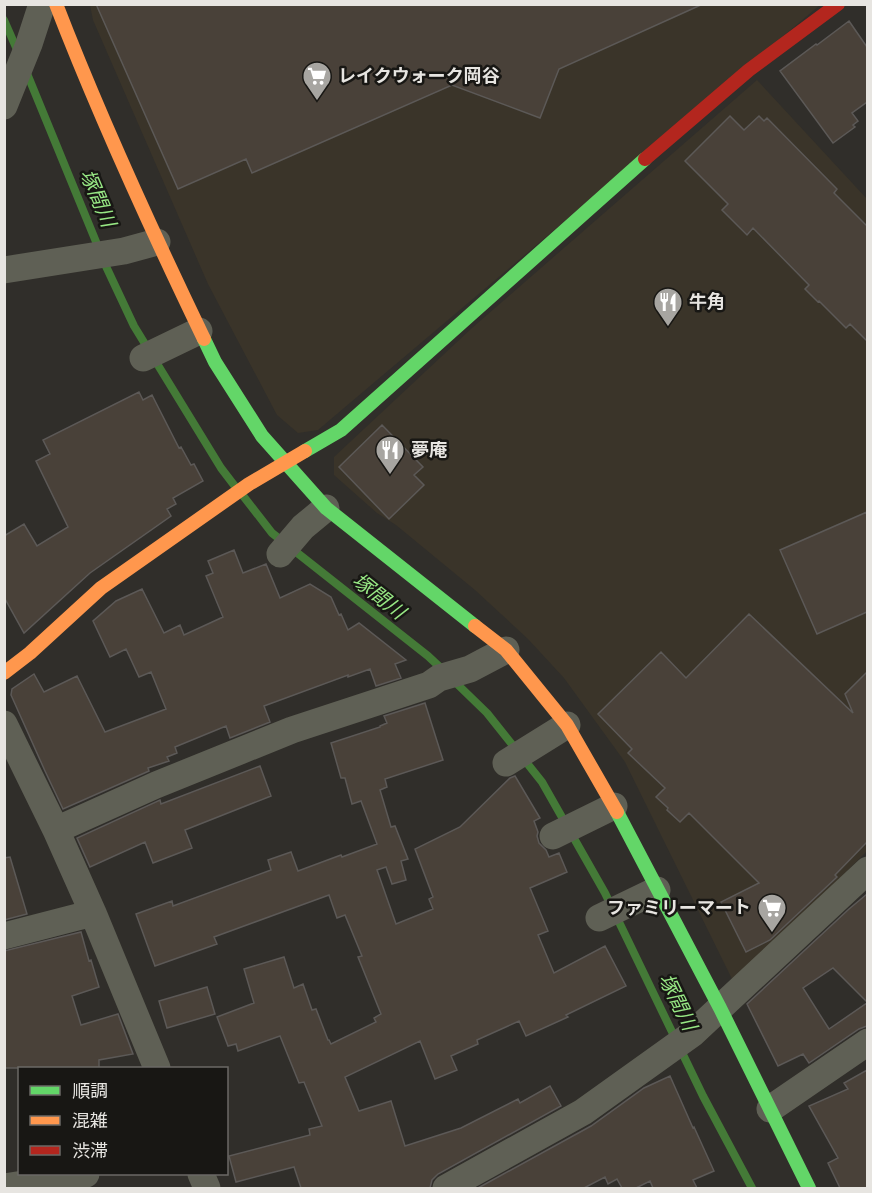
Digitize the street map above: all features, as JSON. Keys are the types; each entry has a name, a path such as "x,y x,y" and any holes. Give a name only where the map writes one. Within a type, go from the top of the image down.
{"street":[{"path":"4,106 42,4"},
{"path":"56,4 157,242 215,362 262,436 326,508 506,650 567,725 614,806 720,1008 770,1109 802,1186"},
{"path":"4,673 100,588 249,484 341,430 671,135 748,70 838,4"},
{"path":"4,270 92,256 157,242"},
{"path":"143,358 200,331"},
{"path":"280,554 303,527 326,508"},
{"path":"56,830 156,785 292,730 429,685 439,678 470,669 506,650"},
{"path":"4,724 56,830 93,913 157,1067"},
{"path":"506,763 567,725"},
{"path":"554,836 614,806"},
{"path":"446,1188 583,1112 692,1034 867,870"},
{"path":"599,918 657,890"},
{"path":"4,936 93,913"},
{"path":"770,1109 867,1042"},
{"path":"4,1187 74,1175"}],"shaded area":[{"path":"90,5 820,5 318,430 298,433 277,415 208,284 93,20"},
{"path":"757,80 867,199 867,851 737,981 733,981 625,762 564,678 528,639 475,590 396,525 377,513 334,475 334,457 472,328"}],"building":[{"name":"レイクウォーク岡谷","path":"96,4 703,4 559,69 540,118 452,85 252,173 246,159 178,189"},
{"path":"849,21 867,47 867,102 852,113 858,121 853,125 855,127 833,143 780,71"},
{"path":"730,116 744,130 759,116 764,121 767,118 837,189 834,193 867,226 867,341 850,324 846,328 818,302 805,289 809,285 753,228 747,235 722,210 728,204 685,161"},
{"path":"139,392 143,400 152,395 179,448 181,447 191,465 194,464 203,481 173,498 176,504 167,509 171,516 90,573 24,633 4,597 4,536 24,524 37,546 68,527 36,461 50,454 43,440"},
{"path":"382,425 423,467 414,475 424,485 389,519 339,467"},
{"path":"867,512 867,612 817,634 780,550"},
{"path":"234,550 243,573 266,564 280,598 310,584 331,597 348,630 359,623 406,660 395,664 401,678 376,686 370,669 264,706 270,722 230,738 226,726 175,747 177,753 167,757 169,761 148,768 149,771 63,809 11,695 12,689 34,674 44,692 77,676 105,732 166,709 151,672 139,677 126,649 110,657 93,621 116,601 142,589 164,633 180,625 184,635 223,617 206,576 213,573 208,561"},
{"path":"749,614 853,713 845,694 867,672 867,842 835,875 837,877 770,940 746,952 721,902 759,883 689,813 680,822 667,810 668,808 656,797 665,788 628,753 632,749 598,714 661,652 686,678"},
{"path":"425,703 443,760 385,779 387,787 380,790 391,827 395,826 408,859 401,861 406,880 392,884 386,867 377,870 396,924 433,909 429,899 433,897 415,849 460,827 510,778 515,776 540,818 534,821 539,843 549,857 559,853 567,872 530,888 548,931 538,935 554,973 605,946 626,986 526,1036 519,1021 477,1040 478,1044 451,1056 457,1070 435,1079 420,1041 345,1077 359,1111 391,1101 405,1146 461,1128 518,1099 520,1103 550,1086 561,1106 438,1174 432,1180 430,1188 301,1188 294,1167 236,1182 229,1156 310,1135 309,1129 322,1126 304,1082 299,1083 280,1036 238,1051 236,1044 228,1046 217,1017 254,1003 244,969 284,957 294,988 303,984 312,1010 316,1009 331,1044 376,1022 374,1018 381,1014 358,957 362,956 345,915 337,918 329,895 214,937 217,944 155,966 136,914 172,901 173,906 271,870 268,860 291,852 298,871 377,844 361,801 352,804 345,778 341,778 331,743 380,727 387,723 384,716"},
{"path":"260,766 271,796 185,830 192,848 153,863 145,842 90,867 77,838 160,800 161,804"},
{"path":"10,857 27,914 4,920 4,858"},
{"path":"867,894 867,1002 833,968 803,988 829,1029 867,1003 867,1026 809,1063 803,1054 778,1066 747,1004"},
{"path":"81,932 99,987 72,996 81,1025 118,1014 133,1054 99,1060 99,1067 4,1068 4,951"},
{"path":"207,987 215,1014 167,1028 159,1001"},
{"path":"867,1070 867,1188 840,1188 828,1163 838,1158 809,1106 848,1089 844,1083"},
{"path":"670,1076 714,1171 693,1180 697,1188 653,1188 650,1181 636,1188 622,1188 617,1179 608,1184 605,1177 584,1188 478,1188 591,1126 644,1088"}],"waterway":[{"name":"塚間川","path":"4,20 18,52"},
{"name":"塚間川","path":"26,71 99,249"},
{"name":"塚間川","path":"103,260 134,326 221,468 234,485"},
{"name":"塚間川","path":"244,497 272,533 444,671"},
{"name":"塚間川","path":"453,680 487,713 542,782 605,893 703,1096 752,1188"}],"traffic: fast":[{"path":"305,451 341,430 645,159"},
{"path":"204,339 215,362 262,436 326,508 475,626"},
{"path":"617,812 720,1008 809,1188"}],"traffic: slow":[{"path":"56,4 127,173 204,339"},
{"path":"4,673 30,653 101,588 249,484 305,451"},
{"path":"475,626 506,650 567,725 617,812"}],"traffic: jam":[{"path":"645,159 749,70 838,4"}],"place":[{"name":"レイクウォーク岡谷","path":"317,102"},
{"name":"牛角","path":"668,328"},
{"name":"夢庵","path":"390,476"},
{"name":"ファミリーマート","path":"772,934"}]}
